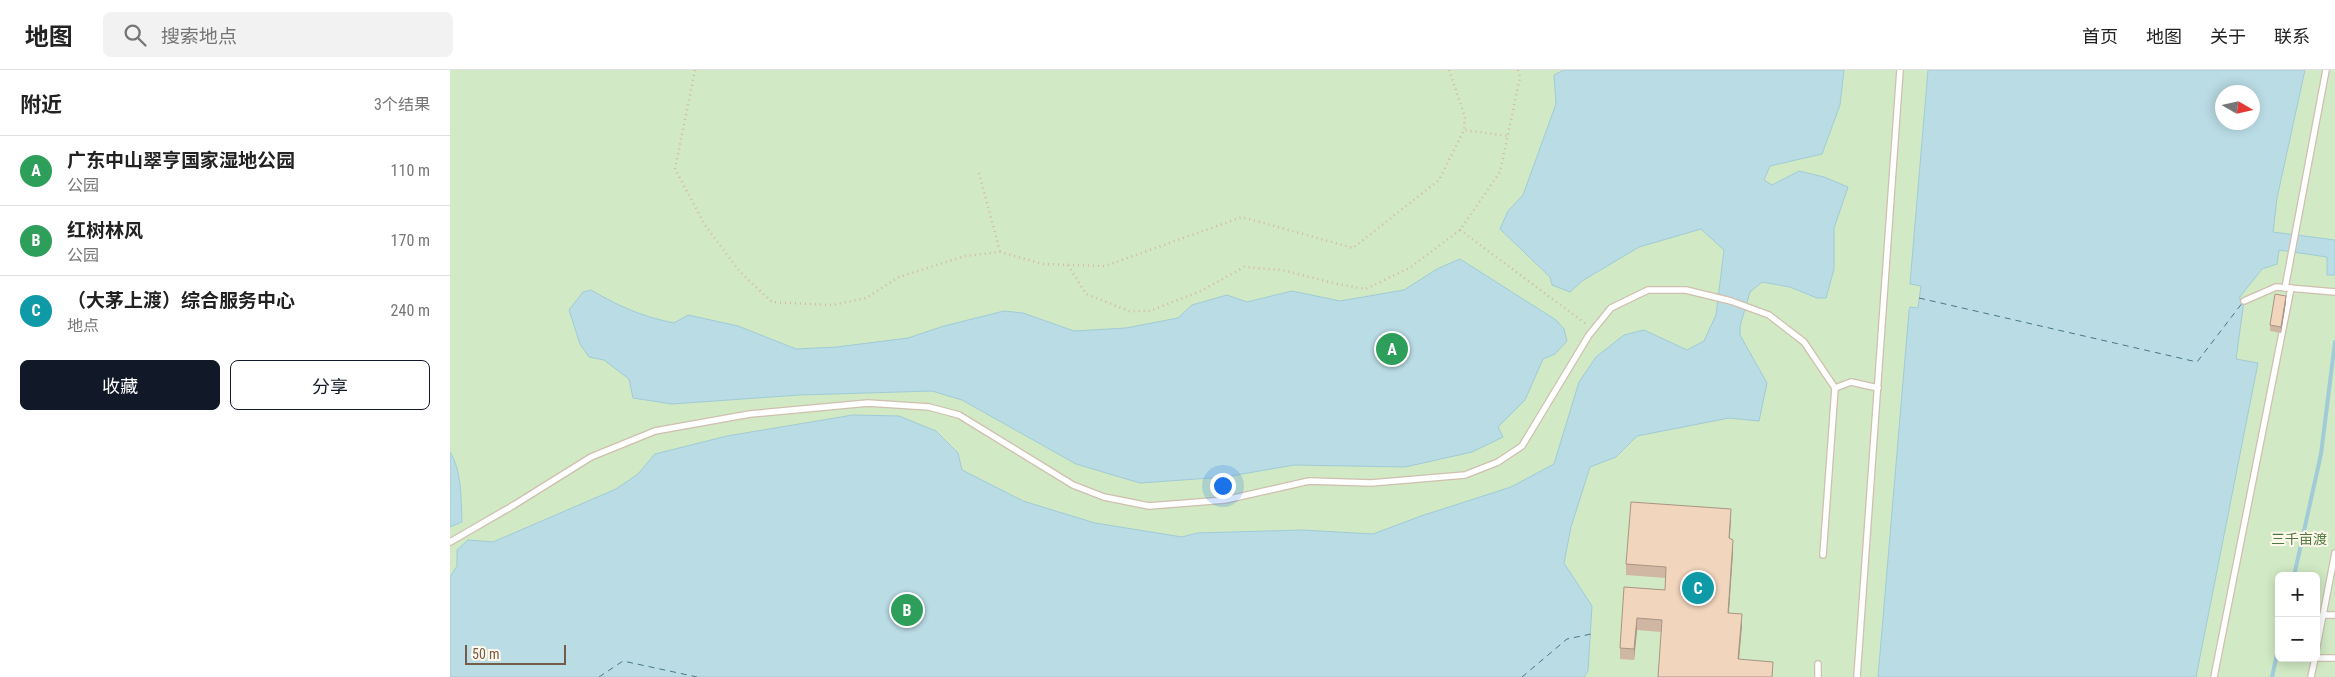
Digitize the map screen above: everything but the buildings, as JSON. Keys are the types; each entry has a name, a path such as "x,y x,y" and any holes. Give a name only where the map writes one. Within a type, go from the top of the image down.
{"lane":[{"path":"1857,677 1887,291 1900,70"},
{"path":"2214,677 2288,288 2326,70"},
{"path":"2244,301 2276,287 2335,292"},
{"path":"450,542 514,506 591,457 655,431 750,414 868,403 929,407 959,415 1073,484 1104,498 1149,506 1225,500 1309,481 1371,483 1465,476 1498,462 1522,446 1594,329 1611,308 1648,290 1686,290 1769,315 1804,342 1835,388 1823,555"},
{"path":"1835,388 1851,382 1878,388"},
{"path":"2320,630 2335,554"},
{"path":"2323,615 2335,615"},
{"path":"2320,658 2335,658"},
{"path":"2311,677 2315,662"},
{"path":"1818,664 1818,677"}],"path":[{"path":"695,70 675,169 705,225 740,272 772,302 832,305 866,298 899,277 965,256 1000,252 1043,264 1105,266 1242,217 1353,248 1439,180 1464,130 1465,117 1449,70"},
{"path":"1068,265 1086,294 1129,311 1150,311 1201,291 1244,267 1282,270 1366,289 1410,267 1460,230 1500,172 1520,77 1518,70"},
{"path":"1464,130 1508,136"},
{"path":"979,173 1000,252"},
{"path":"1460,230 1594,329"}],"green space":[{"name":"三千亩渡","path":"450,70 2335,70 2335,677 450,677"}],"water":[{"path":"1564,70 1844,70 1840,105 1822,154 1770,166 1764,180 1772,185 1799,171 1824,177 1848,187 1834,228 1834,269 1826,298 1817,298 1790,287 1762,282 1750,292 1740,326 1740,335 1767,383 1759,421 1729,418 1637,436 1616,457 1590,467 1571,527 1564,563 1592,606 1588,671 1584,677 450,677 450,577 457,566 457,550 468,540 493,542 616,489 638,474 655,454 727,436 853,415 899,416 936,431 958,453 962,470 1023,501 1095,523 1182,537 1197,533 1302,530 1373,534 1421,516 1511,487 1554,464 1579,382 1596,357 1624,335 1644,330 1687,350 1704,341 1716,315 1724,250 1701,229 1639,247 1582,281 1570,292 1552,285 1550,277 1500,229 1508,211 1523,195 1556,104 1554,75"},
{"path":"1928,70 2305,70 2277,198 2273,232 2335,240 2335,275 2327,275 2327,257 2279,250 2277,264 2262,269 2239,298 2244,301 2236,359 2258,363 2196,677 1878,677 1909,311 1910,307 1918,308 1921,286 1910,284"},
{"path":"1460,259 1556,320 1564,329 1567,341 1555,354 1543,359 1525,400 1498,427 1503,437 1472,452 1405,467 1294,465 1225,477 1140,483 1076,464 962,400 932,391 799,395 672,404 633,398 629,379 604,360 589,357 580,344 569,310 583,292 591,290 631,310 663,321 674,323 688,315 738,326 796,349 837,347 908,338 944,326 1004,311 1023,313 1074,331 1126,328 1178,318 1192,305 1227,295 1247,302 1292,291 1340,301 1404,290 1437,269"},
{"path":"450,452 459,477 462,522 450,527"}],"waterway":[{"path":"2295,572 2321,454 2335,342"},
{"path":"2272,677 2275,662"}],"ferry route":[{"path":"1919,298 2197,362 2243,302"},
{"path":"1522,677 1567,639 1591,634"},
{"path":"599,677 623,661 697,677"}],"place":[{"name":"广东中山翠亨国家湿地公园","path":"1392,349"},
{"name":"（大茅上渡）综合服务中心","path":"1698,588"},
{"name":"红树林风","path":"907,610"}]}
